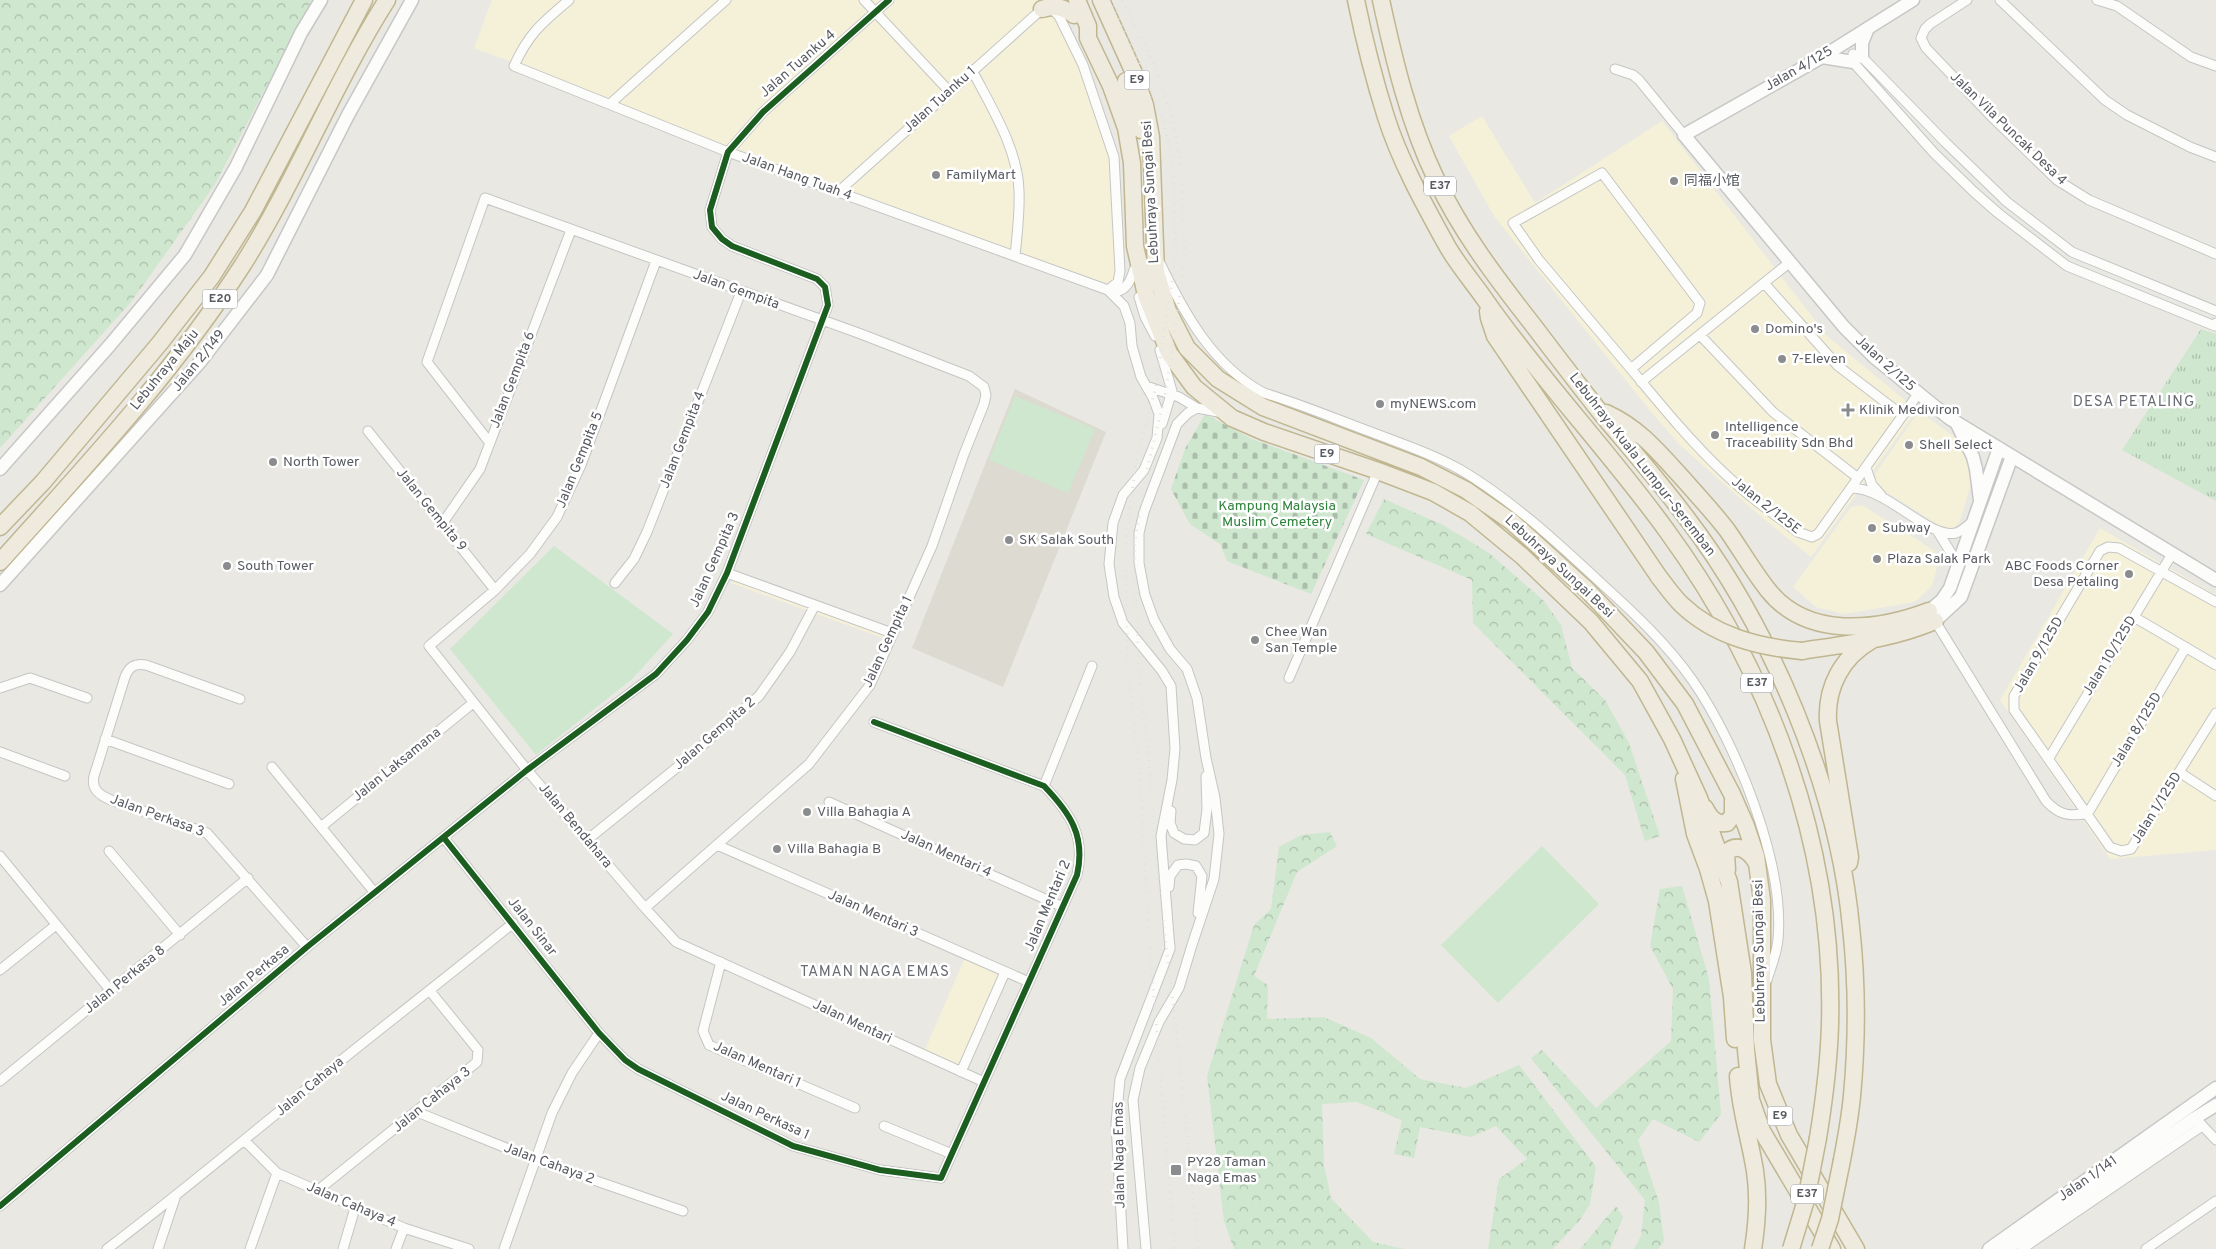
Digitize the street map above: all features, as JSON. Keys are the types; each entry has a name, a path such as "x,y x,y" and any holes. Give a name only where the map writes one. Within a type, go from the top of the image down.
{"highway":[{"name":"Lebuhraya Maju","path":"0,527 43,482 160,344 212,276 253,211 364,0"},
{"name":"Lebuhraya Maju","path":"0,562 166,371 214,308 268,221 387,0"},
{"name":"Lebuhraya Sungai Besi","path":"1065,0 1075,8 1111,86 1126,128 1132,163 1135,246 1146,295 1169,353 1194,387 1232,418 1264,432 1433,492 1470,513 1522,556 1591,622 1640,681 1658,711 1699,798 1729,882 1743,973 1746,1050 1751,1100 1762,1131 1832,1249"},
{"path":"1090,0 1122,71 1152,165"},
{"name":"Lebuhraya Sungai Besi","path":"1101,0 1134,73 1145,104 1151,137 1156,272 1168,311 1187,348 1218,379 1263,407 1421,467 1466,490 1512,522 1586,590 1646,652 1685,704 1732,794 1746,826 1757,865 1763,926 1762,999 1764,1062 1768,1084 1777,1110 1789,1134 1856,1249"},
{"name":"Lebuhraya Kuala Lumpur–Seremban","path":"1356,0 1363,36 1392,132 1448,246 1524,353 1661,523 1710,593 1743,653 1781,740 1802,804 1815,858 1827,944 1830,1024 1818,1138 1806,1200 1791,1249"},
{"name":"Lebuhraya Kuala Lumpur–Seremban","path":"1381,0 1390,42 1416,131 1436,180 1471,241 1519,308 1687,518 1725,572 1758,630 1791,702 1817,772 1836,841 1851,926 1855,1028 1852,1098 1830,1219 1820,1249"},
{"path":"1047,5 1066,9 1075,8"},
{"path":"1488,304 1489,318 1495,336 1659,577 1681,604 1710,626 1739,640 1779,649 1802,651 1872,640 1919,628 1932,616"},
{"path":"1599,410 1620,419 1644,436 1712,511 1768,590 1785,607 1827,626 1841,627 1932,616"},
{"path":"1844,884 1850,857 1830,737 1828,701 1832,683 1844,664 1856,650 1872,640"},
{"path":"1681,759 1695,834 1717,901 1732,997 1740,1106 1756,1174 1757,1212 1753,1249"},
{"path":"1699,798 1713,820 1723,824 1730,821 1733,815 1732,794"},
{"path":"1729,882 1725,861 1726,853 1732,848 1737,847 1747,851 1757,865"}],"street":[{"path":"0,469 110,345 185,255 236,166 301,33 321,0"},
{"name":"Jalan 2/149","path":"0,585 200,362 267,275 348,115 412,0"},
{"name":"Jalan Hang Tuah 4","path":"569,0 536,29 524,43 514,66 611,103 728,152 1108,290"},
{"path":"611,103 726,0"},
{"path":"864,0 949,91"},
{"name":"Jalan Tuanku 4","path":"728,152 763,112 889,0"},
{"name":"Jalan 4/125","path":"1684,135 1822,57 1913,0"},
{"name":"Jalan Vila Puncak Desa 4","path":"1967,0 1930,24 1925,29 1922,38 1926,48 1991,116 2057,180 2089,200 2216,254"},
{"path":"2000,0 2105,100 2127,115 2216,158"},
{"path":"2097,0 2117,6 2191,56 2216,66"},
{"path":"1047,5 1059,16 1083,65 1114,157 1120,271 1118,282 1108,290"},
{"name":"Jalan Tuanku 1","path":"838,192 972,70 1047,5"},
{"path":"1856,58 1868,28"},
{"path":"1844,43 1934,153 1998,214 2066,266 2216,325"},
{"path":"1822,57 1856,58 2008,202 2072,252 2216,311"},
{"path":"1615,69 1633,75 1639,80 1684,135"},
{"path":"972,70 1002,129 1016,165 1019,190 1015,256"},
{"name":"Jalan 2/125","path":"1684,135 1790,262 1874,358 1956,422 2216,580"},
{"name":"Jalan Gempita 3","path":"527,770 656,674 687,640 708,612 727,573 828,305 825,287 817,279 732,246 722,239 712,227 710,210 728,152"},
{"name":"Jalan 2/125E","path":"1631,369 1697,313 1700,303 1602,173 1513,223 1539,260 1641,382 1723,472 1774,514 1805,536 1812,537 1818,534 1918,394"},
{"name":"Jalan Gempita","path":"490,443 427,364 430,350 485,198 861,334 969,376 984,387"},
{"name":"Jalan Gempita 6","path":"442,524 475,478 571,230"},
{"path":"1135,246 1134,270 1137,290 1145,317 1158,342 1170,378 1171,394 1157,438"},
{"path":"1155,252 1177,298 1216,357 1248,384 1264,393 1432,456 1486,486 1577,560 1643,624 1681,665 1693,681 1726,738 1750,792 1769,857 1778,903 1778,941 1762,999"},
{"name":"Jalan Gempita 5","path":"429,646 494,590 530,554 556,517 564,502 610,388 656,261"},
{"path":"1641,382 1790,262"},
{"path":"1108,290 1115,292 1124,288 1134,270"},
{"path":"1764,283 1838,366 1902,415"},
{"name":"Jalan Naga Emas","path":"1108,290 1124,306 1130,323 1132,346 1141,377 1159,414 1157,438 1144,470 1123,495 1112,523 1109,564 1114,598 1123,623 1162,671 1171,686 1175,749 1170,822 1174,834 1184,839 1195,840 1204,833 1207,809 1206,758"},
{"name":"Jalan Gempita 4","path":"616,584 634,559 647,532 741,292"},
{"path":"1700,335 1773,412 1858,478"},
{"path":"1146,386 1171,394 1197,408 1210,410 1232,418"},
{"name":"Jalan Gempita 1","path":"645,908 809,764 870,685 932,546 964,454 984,404 986,395 984,387"},
{"name":"Jalan Naga Emas","path":"1146,1249 1132,1100 1140,1068 1159,1022 1178,988 1214,879 1219,834 1216,798 1206,758 1197,698 1187,669 1170,649 1154,620 1145,595 1138,564 1139,533 1144,512 1177,424 1188,413 1197,408"},
{"path":"1956,422 1973,457 1980,503"},
{"name":"Jalan Gempita 9","path":"368,431 494,590"},
{"path":"1932,616 1950,588 1998,448"},
{"path":"1932,616 1961,597 2012,456"},
{"path":"1866,468 1872,484 1881,495"},
{"path":"1289,678 1378,471"},
{"path":"1851,488 1859,488 1881,495 1938,532 1953,556"},
{"path":"1938,532 1956,533 1974,520"},
{"name":"Jalan 9/125D","path":"2088,813 2014,710 2014,696 2100,550 2108,547 2119,548 2161,571"},
{"name":"Jalan 10/125D","path":"2049,758 2172,554"},
{"path":"2161,571 2216,602"},
{"path":"727,573 892,633"},
{"name":"Jalan Gempita 2","path":"587,840 680,765 759,696 790,652 815,605"},
{"path":"1932,616 2046,801 2059,813 2067,815 2088,813"},
{"path":"2134,617 2216,665"},
{"name":"Jalan Bendahara","path":"429,646 527,770 676,942 721,962"},
{"name":"Jalan 8/125D","path":"2088,813 2186,648"},
{"name":"Jalan Perkasa 3","path":"240,699 146,665 136,664 127,670 124,677 93,781 97,792 111,800 207,833 307,947"},
{"path":"1044,786 1092,666"},
{"path":"0,688 30,678 87,698"},
{"name":"Jalan Laksamana","path":"321,827 473,703"},
{"name":"Jalan 1/125D","path":"2088,813 2110,847 2121,851 2132,849 2216,713"},
{"name":"Jalan Mentari 2","path":"874,722 1044,786 1062,805 1078,837 1081,859 1077,875 941,1178"},
{"path":"105,739 229,784"},
{"path":"0,752 65,776"},
{"path":"272,767 375,893"},
{"name":"Jalan Perkasa","path":"0,1206 307,947 527,770"},
{"path":"2179,772 2216,796"},
{"name":"Jalan Naga Emas","path":"1170,949 1162,836 1172,780"},
{"name":"Jalan Mentari 4","path":"830,802 1063,907"},
{"name":"Jalan Sinar","path":"444,838 598,1033"},
{"name":"Jalan Mentari 3","path":"716,845 1029,982"},
{"path":"109,851 180,935"},
{"path":"0,856 111,991"},
{"name":"Jalan Naga Emas","path":"1123,1249 1116,1124 1120,1079 1170,949 1170,876 1178,865 1186,864 1196,866 1202,876 1192,945"},
{"name":"Jalan Perkasa 8","path":"0,1080 248,878"},
{"name":"Jalan Cahaya","path":"107,1249 175,1198 339,1063 513,924"},
{"path":"0,970 56,925"},
{"name":"Jalan Mentari","path":"721,962 984,1082"},
{"name":"Jalan Mentari 1","path":"721,962 703,1031 709,1045 855,1108"},
{"path":"961,1072 1004,972"},
{"name":"Jalan Cahaya 3","path":"317,1191 474,1066 479,1057 478,1050 430,991"},
{"path":"504,1249 552,1113 572,1073 598,1033"},
{"name":"Jalan Perkasa 1","path":"598,1033 638,1070 793,1146 880,1170 941,1178"},
{"path":"2195,1118 2216,1088"},
{"path":"2195,1118 2216,1105"},
{"name":"Jalan Cahaya 2","path":"417,1112 536,1160 683,1211"},
{"path":"2195,1118 2216,1140"},
{"name":"Jalan 1/141","path":"1989,1249 2195,1118"},
{"name":"Jalan 1/141","path":"2006,1249 2195,1118"},
{"name":"Jalan 1/141","path":"2022,1249 2195,1118"},
{"path":"884,1126 952,1154"},
{"name":"Jalan Cahaya 4","path":"245,1141 277,1173 404,1228 469,1249"},
{"path":"250,1249 277,1173"},
{"path":"158,1249 175,1198"},
{"path":"2146,1249 2216,1201"},
{"path":"343,1249 355,1208"},
{"path":"396,1249 404,1228"}],"shaded area":[{"path":"492,0 1047,0 1081,69 1111,156 1117,270 1115,280 1107,285 816,180 706,139 598,94 474,48"},
{"path":"1482,116 1535,203 1662,121 1827,336 1917,410 1811,557 1752,509 1679,444 1494,216 1449,136"},
{"name":"SK Salak South","path":"1015,389 1106,432 1003,687 912,648"},
{"path":"1919,411 1960,441 1974,474 1959,524 1952,528 1945,529 1877,486 1875,474"},
{"name":"Plaza Salak Park","path":"1862,505 1935,551 1938,564 1932,586 1915,602 1844,614 1816,607 1793,587 1851,507"},
{"path":"2100,528 2216,595 2216,850 2110,859 2000,700"},
{"path":"735,571 887,626 883,638 731,583"},
{"path":"965,958 1000,973 959,1067 924,1052"}],"green space":[{"path":"0,0 312,0 214,186 131,302 0,448"},
{"path":"2201,329 2216,334 2216,501 2122,450"},
{"path":"1015,396 1095,429 1068,493 989,460"},
{"name":"Kampung Malaysia Muslim Cemetery","path":"1205,414 1252,439 1364,480 1311,594 1227,561 1220,544 1190,524 1171,489 1185,449"},
{"path":"1384,499 1443,525 1489,553 1544,601 1561,625 1572,668 1605,700 1629,743 1660,836 1645,841 1625,775 1473,623 1472,580 1366,534"},
{"path":"554,546 673,634 632,679 536,755 450,649"},
{"path":"1330,832 1337,846 1297,872 1254,976 1268,985 1267,1019 1324,1017 1371,1038 1420,1079 1466,1088 1519,1065 1596,1167 1590,1204 1580,1220 1553,1249 1488,1249 1499,1179 1527,1159 1496,1126 1471,1137 1420,1127 1414,1158 1394,1154 1402,1120 1357,1102 1322,1104 1324,1165 1331,1198 1373,1242 1404,1249 1234,1249 1224,1221 1207,1076 1254,925 1271,909 1279,847 1301,835"},
{"path":"1542,846 1599,904 1498,1003 1441,945"},
{"path":"1682,886 1709,979 1721,1114 1699,1142 1653,1119 1638,1140 1659,1202 1664,1241 1658,1249 1634,1249 1641,1236 1645,1200 1531,1058 1542,1050 1596,1108 1671,1041 1673,989 1650,946 1660,889"},
{"path":"1616,1206 1623,1217 1610,1249 1580,1249"}],"railway":[{"path":"1109,0 1139,62 1163,120 1173,166 1176,256 1155,390 1136,462 1125,544 1128,672 1140,781 1150,950 1175,1249"},
{"path":"1122,0 1152,59 1172,116 1181,167 1185,257 1166,391 1148,465 1134,546 1139,670 1151,780 1155,853 1178,1045 1198,1249"}],"cycle path":[{"path":"0,1206 307,947 527,770 656,674 687,640 708,612 727,573 828,305 825,287 817,279 732,246 722,239 712,227 710,210 728,152 763,112 889,0"},
{"path":"444,838 599,1033 625,1060 638,1069 793,1146 880,1170 941,1178 1077,875 1079,848 1074,826 1061,806 1044,786 874,722"}],"place":[{"name":"FamilyMart","path":"936,175"},
{"name":"同福小馆","path":"1674,181"},
{"name":"Domino's","path":"1755,329"},
{"name":"7-Eleven","path":"1782,359"},
{"name":"myNEWS.com","path":"1380,404"},
{"name":"Klinik Mediviron","path":"1848,410"},
{"name":"Intelligence Traceability Sdn Bhd","path":"1715,435"},
{"name":"Shell Select","path":"1909,445"},
{"name":"North Tower","path":"273,462"},
{"name":"Subway","path":"1872,528"},
{"name":"SK Salak South","path":"1009,540"},
{"name":"Plaza Salak Park","path":"1877,559"},
{"name":"South Tower","path":"227,566"},
{"name":"ABC Foods Corner Desa Petaling","path":"2129,574"},
{"name":"Chee Wan San Temple","path":"1255,640"},
{"name":"Villa Bahagia A","path":"807,812"},
{"name":"Villa Bahagia B","path":"777,849"},
{"name":"PY28 Taman Naga Emas","path":"1176,1170"}],"district":[{"name":"DESA PETALING","path":"2134,402"},
{"name":"TAMAN NAGA EMAS","path":"875,972"}]}
